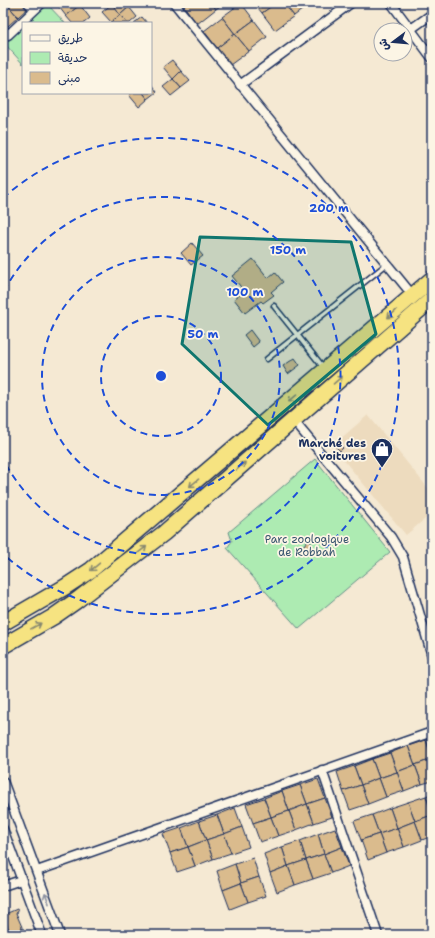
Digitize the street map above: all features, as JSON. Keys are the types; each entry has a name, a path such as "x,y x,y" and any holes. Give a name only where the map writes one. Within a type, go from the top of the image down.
{"highway":[{"path":"3,646 53,617 76,601 164,533 293,420 423,300 432,279"},
{"path":"3,623 91,570 326,371 423,300"}],"street":[{"path":"28,3 34,10"},
{"path":"3,29 8,35 42,3"},
{"path":"174,3 387,264 423,300"},
{"path":"240,85 351,3"},
{"path":"391,3 406,22"},
{"path":"413,28 432,14"},
{"path":"413,32 432,58"},
{"path":"293,420 391,537 403,557 432,656"},
{"path":"37,871 432,732"},
{"path":"322,770 378,935"},
{"path":"3,781 60,935"},
{"path":"3,829 6,846 42,935"},
{"path":"3,886 21,880"}],"lane":[{"path":"267,359 387,264"},
{"path":"274,306 326,371"}],"highlighted area":[{"path":"200,237 351,242 376,334 268,425 182,344"}],"shaded area":[{"name":"Marché des voitures","path":"368,415 432,493 432,513 406,535 332,446"}],"green space":[{"path":"47,4 64,22 28,22"},
{"path":"22,28 22,63 5,44"},
{"name":"Parc zoologique de Robbah","path":"315,459 390,552 299,629 227,548 232,541 229,532"}],"building":[{"path":"3,3 6,3 18,17 8,26 3,21"},
{"path":"6,3 25,3 29,7 18,17"},
{"path":"56,3 79,3 80,5 66,16"},
{"path":"126,3 129,7 120,15 112,4"},
{"path":"188,3 211,3 216,9 197,24 184,6"},
{"path":"211,3 224,3 216,9"},
{"path":"241,3 254,20 235,34 222,17"},
{"path":"254,3 276,3 262,13"},
{"path":"276,3 284,3 294,16 275,30 262,13"},
{"path":"284,3 311,3 294,16"},
{"path":"112,4 120,15 111,22 102,12"},
{"path":"80,5 90,18 85,22 71,22 66,16"},
{"path":"129,7 137,17 131,22 126,22 120,15"},
{"path":"120,15 126,22 111,22"},
{"path":"142,17 146,22 135,22"},
{"path":"222,17 235,34 217,48 204,31"},
{"path":"254,20 267,37 249,51 235,34"},
{"path":"235,34 249,51 230,65 217,48"},
{"path":"172,60 181,71 173,79 163,67"},
{"path":"181,71 190,81 181,88 173,79"},
{"path":"173,79 181,88 171,96 163,87"},
{"path":"152,85 157,92 148,99 144,94 152,94"},
{"path":"144,94 148,99 139,107 129,95"},
{"path":"192,243 203,256 191,265 181,253"},
{"path":"253,259 268,278 275,272 283,282 271,292 274,295 263,303 261,301 245,313 234,299 244,291 232,276"},
{"path":"250,330 259,342 253,347 244,335"},
{"path":"295,358 300,365 288,374 283,366"},
{"path":"338,443 343,448 340,451 335,446"},
{"path":"308,540 312,544 307,550 303,546"},
{"path":"432,738 432,756 426,740"},
{"path":"426,740 432,759 415,765 408,746"},
{"path":"408,746 415,765 397,772 390,753"},
{"path":"390,753 397,772 379,778 372,759"},
{"path":"372,759 379,778 361,785 354,766"},
{"path":"432,759 432,781 422,784 415,765"},
{"path":"415,765 422,784 404,791 397,772"},
{"path":"354,766 361,785 343,791 337,772"},
{"path":"397,772 404,791 386,797 379,778"},
{"path":"379,778 386,797 368,804 361,785"},
{"path":"318,779 325,798 307,804 300,785"},
{"path":"300,785 307,804 289,811 282,791"},
{"path":"361,785 368,804 350,810 343,791"},
{"path":"282,791 289,811 271,817 264,798"},
{"path":"432,793 432,813 426,796"},
{"path":"426,796 432,815 415,821 408,802"},
{"path":"264,798 271,817 253,823 246,804"},
{"path":"325,798 332,817 314,823 307,804"},
{"path":"408,802 415,821 397,828 390,808"},
{"path":"307,804 314,823 296,830 289,811"},
{"path":"235,808 242,827 224,834 217,815"},
{"path":"390,808 397,828 379,834 372,815"},
{"path":"289,811 296,830 278,836 271,817"},
{"path":"217,815 224,834 206,840 199,821"},
{"path":"372,815 379,834 361,840 354,821"},
{"path":"432,815 432,836 422,840 415,821"},
{"path":"271,817 278,836 260,842 253,823"},
{"path":"199,821 206,840 188,847 181,828"},
{"path":"415,821 422,840 404,847 397,828"},
{"path":"242,827 249,847 231,853 224,834"},
{"path":"181,828 188,847 170,853 163,834"},
{"path":"335,828 342,847 324,854 318,834"},
{"path":"397,828 404,847 386,853 379,834"},
{"path":"224,834 231,853 213,859 206,840"},
{"path":"318,834 324,854 306,860 300,841"},
{"path":"379,834 386,853 368,860 361,840"},
{"path":"206,840 213,859 195,866 188,847"},
{"path":"300,841 306,860 288,866 282,847"},
{"path":"188,847 195,866 177,872 170,853"},
{"path":"282,847 288,866 270,873 264,854"},
{"path":"342,847 349,866 331,873 324,854"},
{"path":"324,854 331,873 313,879 306,860"},
{"path":"253,858 259,877 241,883 235,864"},
{"path":"306,860 313,879 295,885 288,866"},
{"path":"235,864 241,883 223,890 217,871"},
{"path":"288,866 295,885 277,892 270,873"},
{"path":"259,877 266,896 248,902 241,883"},
{"path":"241,883 248,902 230,909 223,890"},
{"path":"17,909 18,912 16,913 22,927 21,929 23,928 24,931 11,935 3,915"}],"place":[{"name":"Marché des voitures","path":"382,468"}]}
